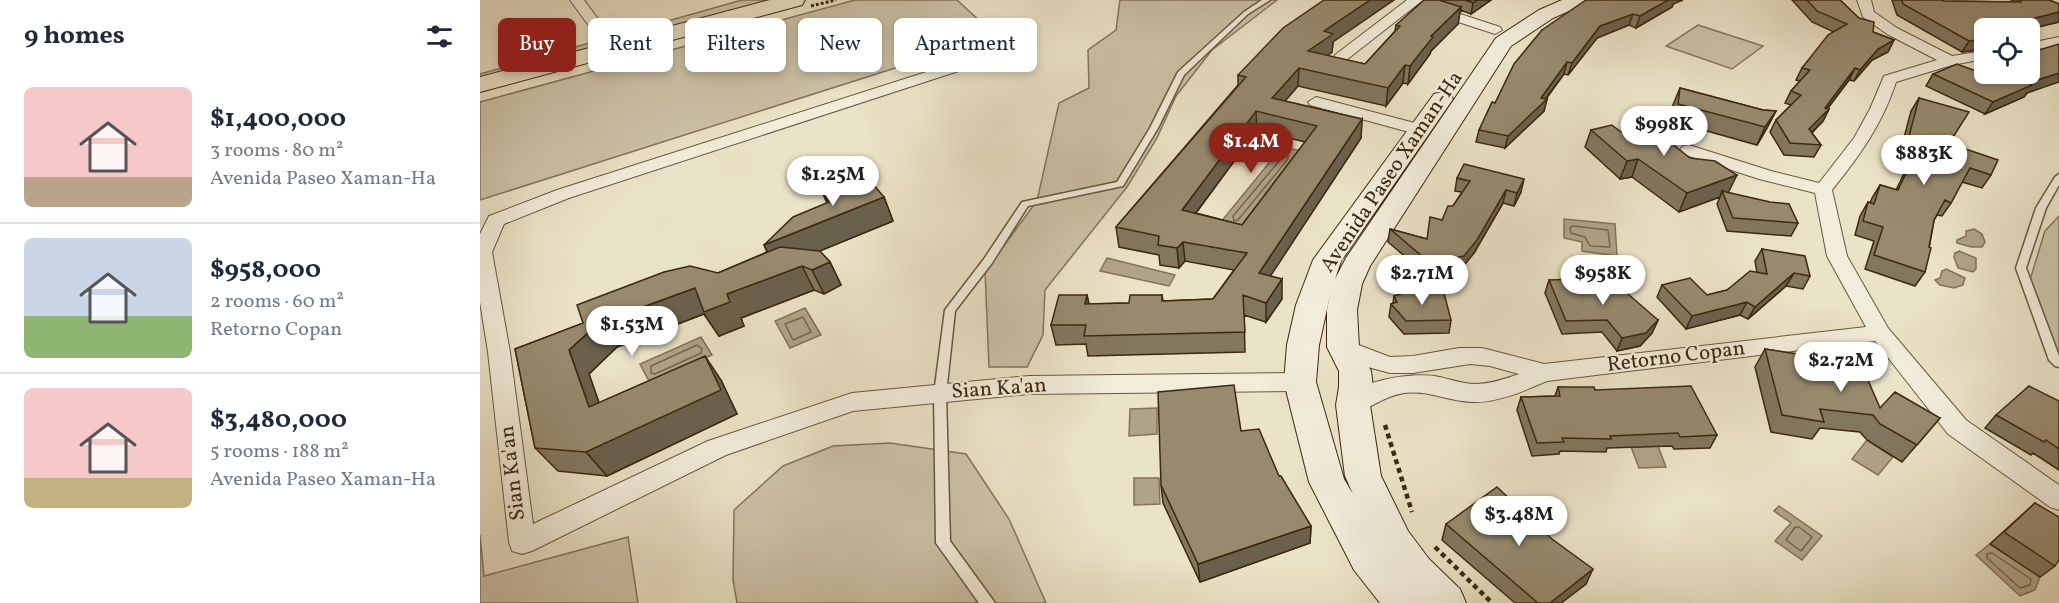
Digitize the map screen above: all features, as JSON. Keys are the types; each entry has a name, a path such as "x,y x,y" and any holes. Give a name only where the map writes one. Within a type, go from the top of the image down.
{"highway":[{"path":"660,18 726,0"},
{"path":"480,85 794,0"},
{"path":"480,67 588,38"}],"main road":[{"name":"Avenida Paseo Xaman-Ha","path":"1446,603 1415,572 1394,543 1363,476 1364,397 1356,387 1355,371 1343,347 1342,310 1347,284 1356,265 1477,64 1481,41 1496,30 1553,2"},
{"name":"Avenida Paseo Xaman-Ha","path":"1405,603 1368,557 1327,482 1300,382 1303,345 1311,305 1327,260 1420,130 1477,64 1553,2"},
{"path":"1311,305 1342,310"},
{"path":"1327,482 1363,476"}],"street":[{"path":"577,0 590,18"},
{"path":"1864,0 1868,14 1892,31 1950,61"},
{"path":"1340,58 1414,1 1496,30"},
{"path":"2040,45 2059,41"},
{"path":"1823,190 1844,165 1881,106 1890,79 1950,61 1974,57"},
{"name":"Sian Ka'an","path":"941,72 563,194 496,220 482,252 499,352 522,542 717,448 852,402 1029,385 1300,382"},
{"path":"1316,102 1420,130"},
{"path":"1689,150 1764,175 1823,190"},
{"path":"1823,190 1837,256 1880,333 1957,427 2059,499"},
{"name":"Retorno Copan","path":"1364,397 1396,385 1419,384 1476,393 1513,386 1544,373 1880,333"},
{"name":"Retorno Copan","path":"1343,347 1371,360 1390,365 1410,365 1447,358 1482,356 1544,373"}],"lane":[{"path":"988,603 943,543 940,393 950,310 988,261 1025,204 1120,184 1154,128 1181,74 1246,13 1267,0"},
{"path":"2059,177 2042,208 2021,268 2055,360 2059,363"}],"path":[{"path":"1364,397 1414,519"},
{"path":"1434,546 1492,603"}],"shaded area":[{"path":"742,0 779,0 713,18 685,18 685,25 673,29 673,19"},
{"path":"855,0 957,0 976,18 894,18 894,68 480,200 480,102 590,72 673,72 673,50 685,46 685,72 786,72 786,19"},
{"path":"1120,0 1277,0 1212,50 1176,96 1157,138 1127,187 1045,290 1043,335 1027,367 989,367 985,271 1037,201 1059,103 1089,88 1088,50 1116,30"},
{"path":"1698,25 1763,46 1732,69 1666,46"},
{"path":"588,43 588,52 576,55 576,47"},
{"path":"498,69 498,72 513,72 480,81 480,74"},
{"path":"2059,216 2059,352 2040,332 2029,283 2045,231"},
{"path":"890,443 966,454 1009,519 1046,603 737,603 733,580 734,510 783,466 833,446"},
{"path":"480,535 484,576 628,537 638,603 480,603"}],"water":[{"path":"1282,147 1302,151 1239,229 1220,223"},
{"path":"1564,219 1615,224 1617,256 1582,251 1582,242 1564,238"},
{"path":"1974,229 1982,234 1985,242 1982,247 1957,243 1957,240 1966,236 1966,231"},
{"path":"1959,251 1976,258 1976,269 1973,272 1958,268 1954,257"},
{"path":"1107,258 1175,275 1169,286 1100,271"},
{"path":"1946,269 1965,278 1963,285 1954,288 1940,285 1935,280 1940,278 1942,271"},
{"path":"805,308 821,335 790,348 775,321"},
{"path":"701,337 712,355 650,383 640,364"},
{"path":"1157,408 1157,434 1129,436 1130,409"},
{"path":"1867,440 1893,457 1878,475 1852,459"},
{"path":"1658,446 1666,467 1639,468 1631,447"},
{"path":"1134,478 1159,478 1160,504 1134,505"},
{"path":"1779,506 1822,536 1802,560 1775,541 1791,523 1774,511"},
{"path":"1990,544 2040,577 2035,590 2020,596 1976,555"}],"building":[{"path":"1324,0 1370,0 1324,31 1333,34 1308,51 1365,64 1400,26 1396,25 1424,0 1439,0 1461,7 1431,36 1433,37 1410,66 1405,65 1388,88 1299,68 1272,98 1362,119 1259,273 1282,279 1266,303 1243,295 1245,332 1084,336 1086,325 1051,325 1059,295 1087,295 1085,304 1129,303 1130,295 1162,295 1162,301 1213,299 1247,253 1183,242 1177,248 1158,245 1159,236 1116,227 1246,77 1238,75 1283,28","holes":["1256,111 1317,126 1242,225 1182,210"]},
{"path":"1586,0 1668,0 1640,16 1633,14 1600,26 1572,63 1567,62 1541,98 1547,99 1508,136 1479,130 1514,64 1532,42 1542,30"},
{"path":"1807,0 1840,0 1859,18 1874,22 1873,32 1894,40 1878,49 1860,70 1855,68 1825,108 1829,109 1809,129 1821,145 1790,143 1776,120 1801,95 1791,91 1810,70 1802,68 1828,35 1847,24 1817,11"},
{"path":"1902,0 2021,2 2020,0 2049,0 2059,4 2059,12 2035,18 1974,18 1974,40 1969,41 1903,4"},
{"path":"2059,44 2059,73 2040,79 2040,50"},
{"path":"1957,64 1974,70 1974,84 2032,85 1993,102 1933,74"},
{"path":"1680,88 1763,110 1776,111 1765,127 1678,104"},
{"path":"1919,98 1969,112 1955,134 1945,142 1998,160 1991,175 1970,168 1951,203 1945,200 1934,220 1929,247 1931,248 1925,272 1874,255 1883,227 1863,221 1868,202 1874,204 1880,185 1898,190 1917,150 1913,149 1917,143 1908,140"},
{"path":"1612,125 1621,132 1650,126 1690,158 1715,161 1737,175 1687,193 1638,159 1627,161 1591,130"},
{"path":"1464,164 1524,179 1517,193 1506,190 1477,240 1464,256 1430,263 1390,229 1427,239 1430,217 1442,220 1448,206 1453,206 1470,181 1457,178"},
{"path":"867,177 884,197 764,245 793,217 829,202 823,194"},
{"path":"1722,191 1789,204 1798,223 1733,218"},
{"path":"780,247 820,251 830,262 812,270 802,266 727,294 730,302 704,312 695,288 599,323 569,350 589,407 705,356 721,390 586,452 535,448 515,349 583,323 577,305 664,272 690,266 718,273"},
{"path":"1762,249 1805,256 1810,276 1794,273 1755,307 1747,302 1692,316 1662,285 1690,278 1707,295 1727,290 1750,271 1767,274"},
{"path":"1578,279 1581,285 1613,281 1658,320 1646,333 1622,338 1607,320 1566,321 1549,280"},
{"path":"1410,291 1444,293 1451,320 1406,321 1391,304 1397,302 1394,296"},
{"path":"1765,349 1811,356 1810,352 1858,357 1880,408 1895,392 1940,418 1917,445 1880,424 1873,415 1820,409 1824,422 1782,415"},
{"path":"1234,385 1241,431 1259,429 1279,476 1311,526 1198,564 1161,485 1158,392"},
{"path":"1691,386 1717,435 1680,437 1678,433 1610,436 1611,439 1562,438 1564,442 1537,443 1521,397 1560,396 1558,387 1594,387 1595,390"},
{"path":"2029,386 2059,401 2059,449 1996,415"},
{"path":"1497,487 1552,539 1593,569 1550,603 1538,603 1446,524"},
{"path":"2035,503 2059,517 2059,560 2055,566 2004,532"}]}
